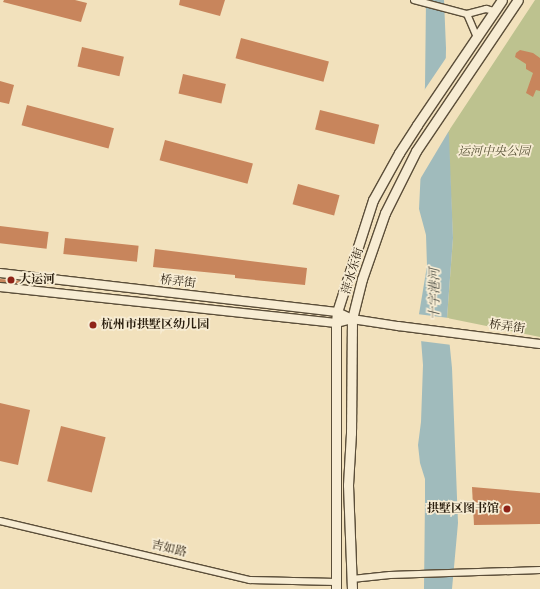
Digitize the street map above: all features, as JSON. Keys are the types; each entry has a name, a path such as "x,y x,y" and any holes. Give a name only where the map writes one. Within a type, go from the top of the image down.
{"main road":[{"name":"萍水东街","path":"336,586 336,323 338,312 373,200 416,125 502,0"},
{"name":"萍水东街","path":"352,589 348,485 351,433 352,319 362,279 385,213 416,151 518,0"}],"street":[{"path":"414,0 467,14 486,9 494,11"},
{"path":"467,14 477,38"},
{"name":"桥弄街","path":"0,273 338,312 352,319 540,344"},
{"name":"桥弄街","path":"0,287 336,323 352,319"},
{"name":"吉如路","path":"0,521 250,580 336,586"},
{"path":"352,579 390,575 461,574 540,570"}],"green space":[{"name":"运河中央公园","path":"535,0 540,0 540,337 447,318 453,238 448,132"}],"water":[{"name":"十字港河","path":"426,0 444,0 446,48 445,107 449,136 453,238 447,318 452,368 458,523 452,589 424,589 425,479 420,463 418,445 421,422 423,365 419,314 427,266 426,235 419,209 425,85"}],"pier":[{"path":"448,55 447,107 450,129 419,181 423,92"},
{"path":"417,314 449,318 452,345 420,341"}],"building":[{"path":"4,0 75,0 87,3 81,22 3,2"},
{"path":"180,0 225,0 220,16 179,5"},
{"path":"241,38 329,62 323,82 236,58"},
{"path":"82,47 124,57 119,76 78,66"},
{"path":"520,50 533,53 540,58 540,91 536,90 533,97 526,93 533,73 526,69 526,64 515,57 516,53"},
{"path":"183,74 226,84 221,103 179,93"},
{"path":"0,81 14,85 9,104 0,102"},
{"path":"27,105 114,128 108,149 22,125"},
{"path":"320,110 379,125 374,144 315,129"},
{"path":"165,140 253,164 247,184 160,160"},
{"path":"298,184 340,195 334,215 293,204"},
{"path":"0,226 49,232 47,249 0,243"},
{"path":"65,238 139,246 137,262 63,254"},
{"path":"155,249 307,268 305,285 235,278 235,275 153,267"},
{"path":"0,279 21,281 21,284 0,282"},
{"path":"0,403 30,410 18,465 0,461"},
{"path":"61,426 106,437 92,492 47,481"},
{"name":"拱墅区图书馆","path":"472,487 540,493 540,524 474,525"}],"place":[{"name":"大运河","path":"11,280"},
{"name":"杭州市拱墅区幼儿园","path":"93,325"},
{"name":"拱墅区图书馆","path":"507,509"}]}
